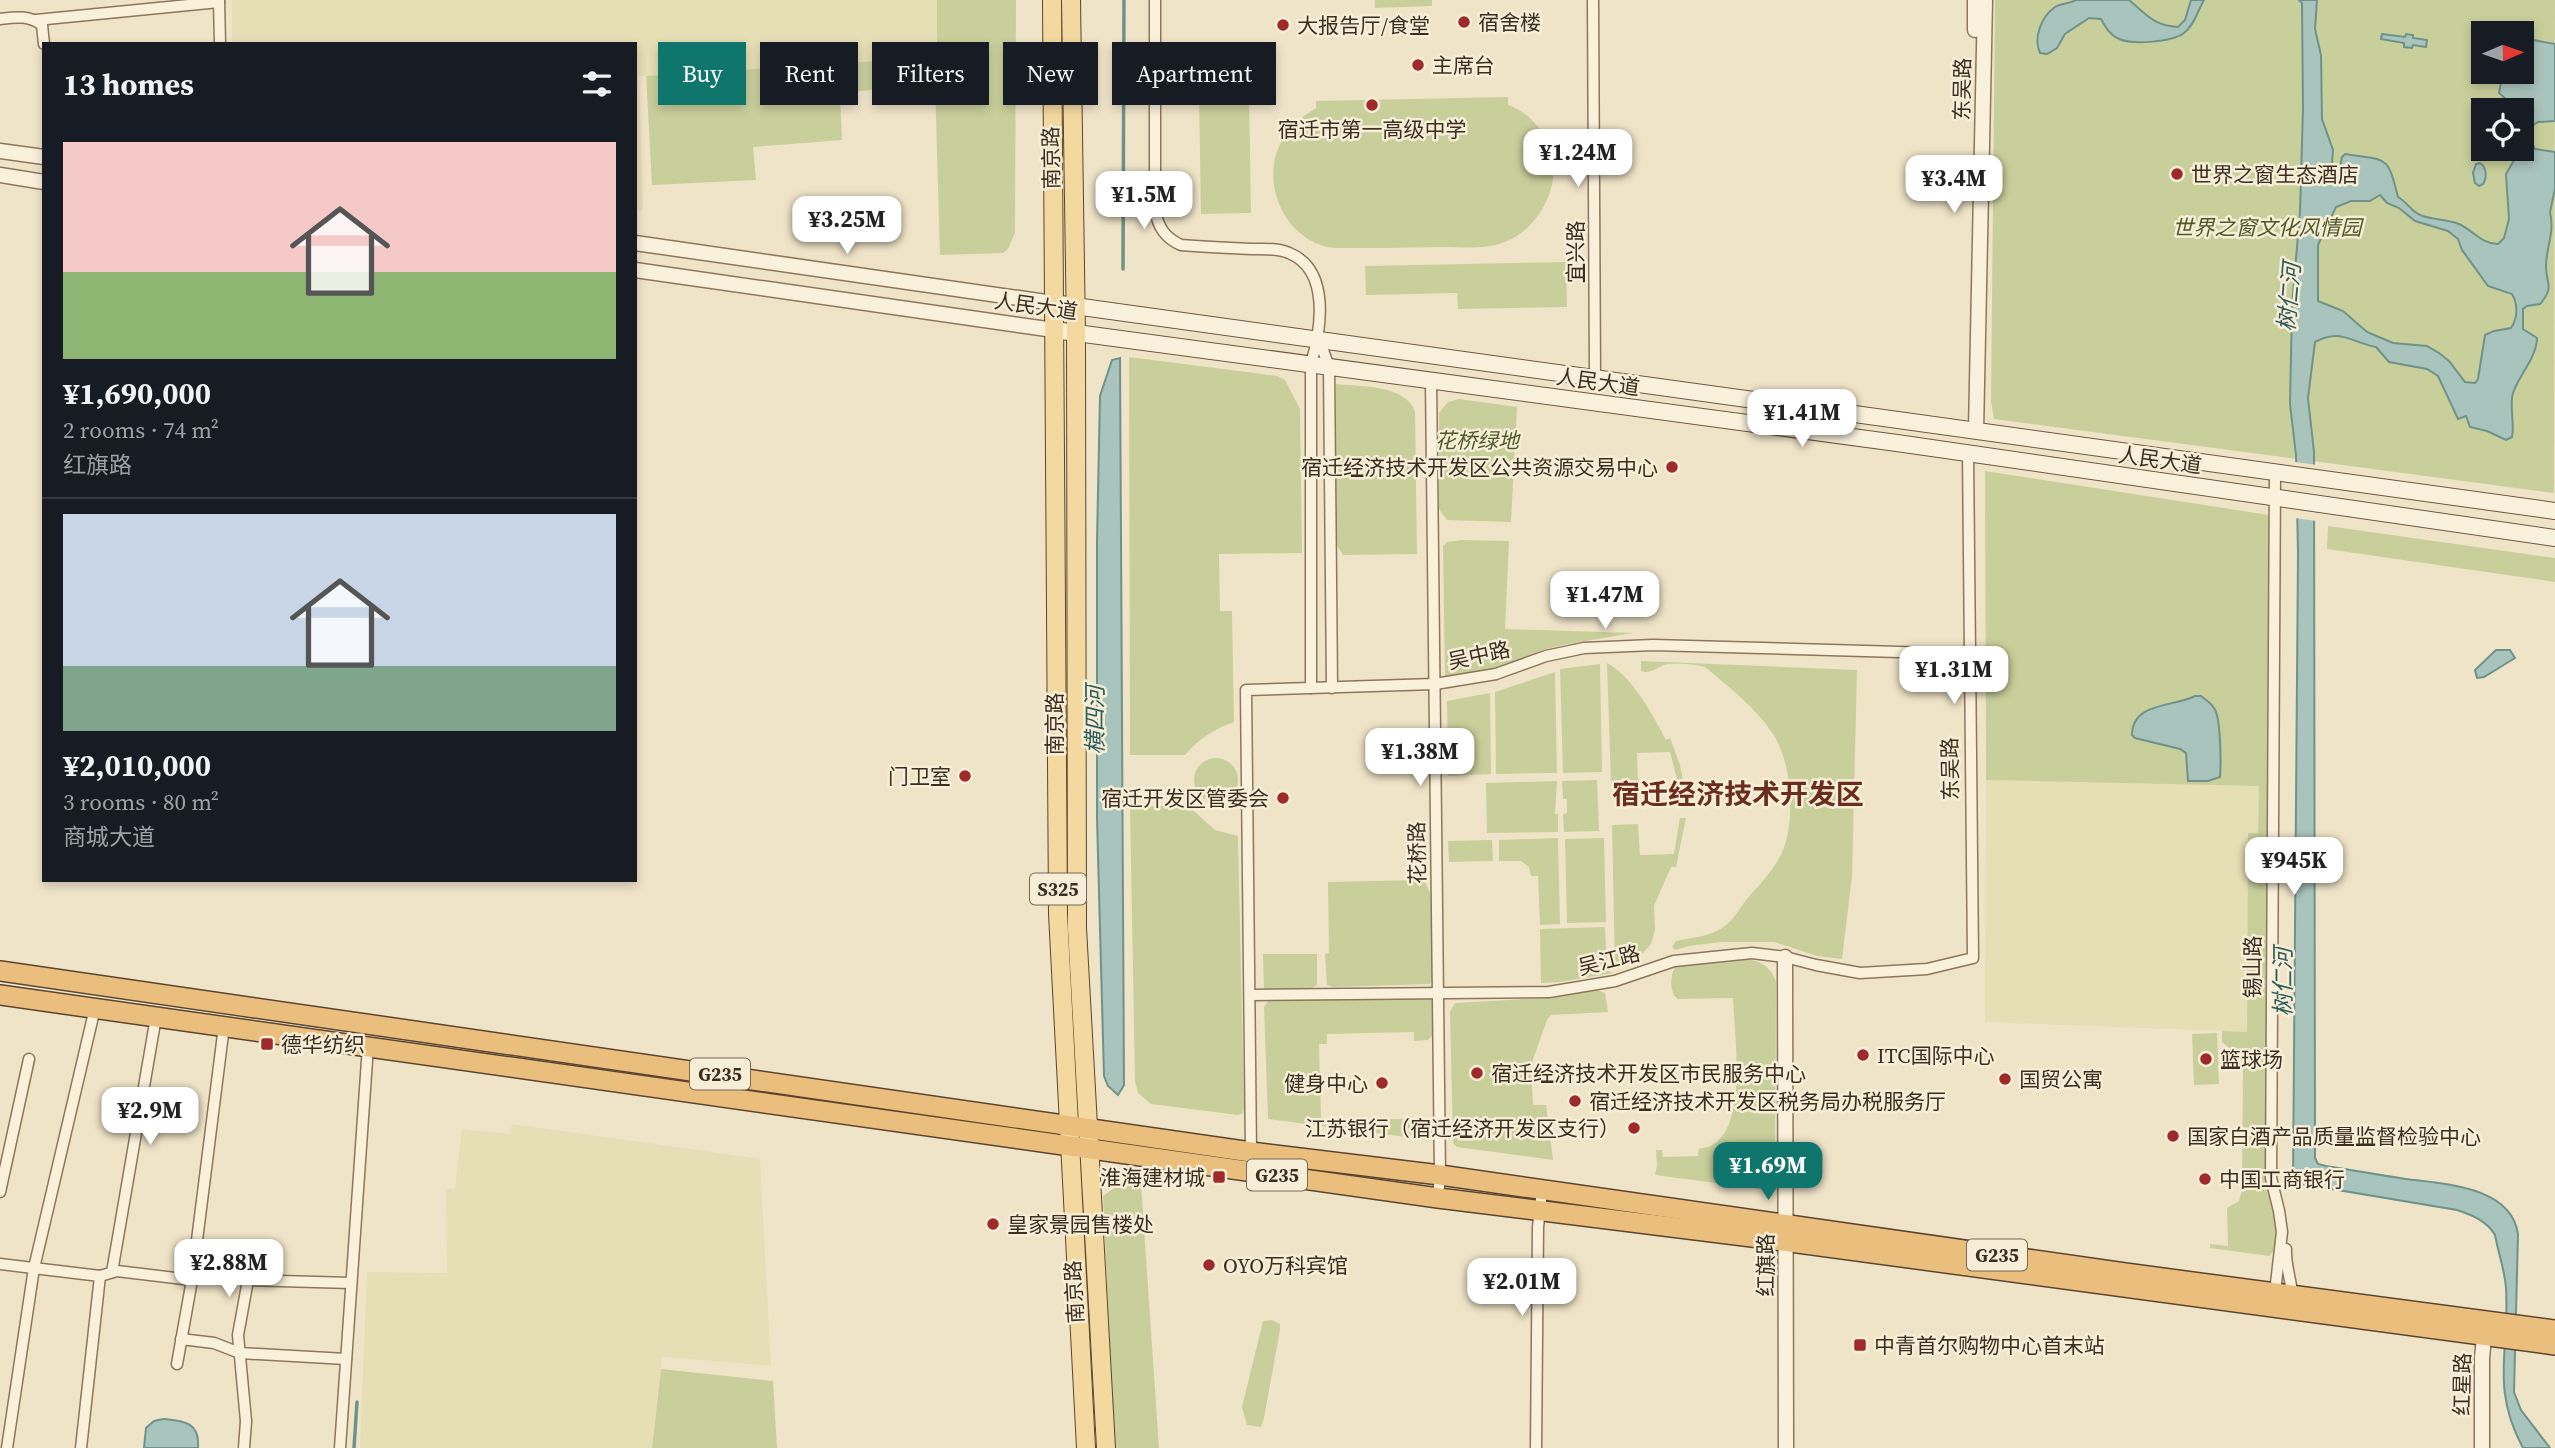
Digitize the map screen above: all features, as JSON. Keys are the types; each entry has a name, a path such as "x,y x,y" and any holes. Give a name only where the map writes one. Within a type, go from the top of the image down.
{"highway":[{"name":"G235","path":"0,971 1251,1152 1440,1175 1540,1199 2485,1328 2555,1330"},
{"name":"G235","path":"0,995 1438,1198 1540,1199"},
{"name":"G235","path":"1786,1233 2283,1293 2485,1328 2555,1345"}],"main road":[{"name":"南京路","path":"1052,0 1058,914 1078,1126"},
{"name":"南京路","path":"1072,0 1076,306 1078,1126 1086,1448"},
{"name":"人民大道","path":"1053,303 2555,512"},
{"name":"人民大道","path":"1054,330 1968,453 2555,538"},
{"path":"2390,514 2393,489"},
{"name":"南京路","path":"1079,1147 1106,1448"}],"street":[{"path":"1155,0 1155,211 1163,233 1181,245 1287,252 1307,265 1315,278 1319,293 1318,339 1311,364 1311,688"},
{"name":"宜兴路","path":"1592,0 1595,378"},
{"name":"东吴路","path":"1972,430 1975,0"},
{"name":"东吴路","path":"1972,430 1985,0"},
{"path":"0,19 22,17 36,20 219,1 220,42"},
{"path":"36,20 42,25 44,42"},
{"path":"0,150 42,157"},
{"path":"0,176 42,182"},
{"name":"人民大道","path":"637,243 1053,303"},
{"name":"人民大道","path":"637,270 1054,330"},
{"path":"1318,339 1329,367 1332,688"},
{"name":"花桥路","path":"1431,380 1440,1175 1438,1198"},
{"name":"东吴路","path":"1968,453 1973,958"},
{"name":"锡山路","path":"2275,473 2276,1178 2285,1214 2285,1260 2290,1274 2283,1293"},
{"name":"锡山路","path":"2277,498 2271,1178 2282,1232 2283,1293"},
{"name":"吴中路","path":"1250,995 1246,690 1434,684 1496,674 1546,656 1584,648 1653,645 1969,654"},
{"name":"吴江路","path":"1250,995 1549,992 1615,981 1674,961 1752,953 1860,972 1927,969 1973,958"},
{"name":"红旗路","path":"1785,957 1786,1448"},
{"path":"1250,995 1251,1152"},
{"path":"7,1448 34,1268 95,1008"},
{"path":"81,1448 106,1274 156,1017"},
{"path":"177,1364 192,1280 224,1026"},
{"path":"340,1448 368,1046"},
{"path":"0,1192 29,1059"},
{"path":"1536,1448 1540,1199"},
{"path":"0,1264 192,1280"},
{"path":"244,1448 246,1421 239,1335 248,1280 351,1283"},
{"name":"红星路","path":"2482,1448 2485,1328"},
{"path":"181,1339 214,1343 240,1353 346,1359"}],"shaded area":[{"path":"232,0 937,0 938,42 872,42 872,61 858,62 858,42 760,42 760,68 746,69 746,42 658,42 658,75 639,76 643,211 637,210 637,42 232,42"},
{"path":"1986,780 2259,785 2258,834 2248,834 2247,1032 1985,1022"},
{"path":"512,1124 760,1159 771,1366 662,1357 652,1448 360,1448 367,1272 447,1273 446,1189 455,1189 462,1129 510,1134"}],"green space":[{"path":"937,0 1016,0 1016,42 1003,42 1003,105 1016,105 1015,233 1008,249 1003,253 940,255 936,105 989,105 989,42 937,42"},
{"path":"1375,0 1432,0 1432,6 1375,8"},
{"name":"世界之窗文化风情园","path":"1995,0 2555,0 2554,493 1994,419 1991,402"},
{"path":"872,61 872,90 858,91 858,62"},
{"path":"746,69 760,69 760,105 841,105 842,140 753,147 756,180 652,185 646,76 658,75 658,105 746,105"},
{"path":"1508,97 1508,105 1524,113 1543,134 1551,151 1554,173 1548,198 1542,209 1535,220 1516,237 1497,245 1481,247 1334,248 1302,235 1281,209 1275,193 1275,159 1284,136 1296,122 1316,108 1316,101"},
{"path":"1199,105 1249,105 1251,213 1201,214"},
{"path":"1566,262 1567,307 1458,309 1457,293 1366,295 1365,266"},
{"path":"1129,357 1277,376 1285,380 1300,409 1302,553 1219,554 1220,611 1232,611 1234,722 1207,735 1185,755 1130,755"},
{"path":"1336,384 1393,392 1410,403 1415,412 1417,554 1343,555 1336,544"},
{"name":"花桥绿地","path":"1459,399 1517,407 1511,522 1447,520 1439,509 1439,413 1448,402"},
{"path":"1985,471 2269,515 2265,1168 2275,1218 2276,1249 2269,1256 2210,1248 2210,1244 2228,1246 2227,1208 2239,1201 2242,1190 2243,1065 2240,1057 2222,1042 2222,1031 2247,1032 2248,833 2258,833 2259,786 1986,780"},
{"path":"2328,526 2555,558 2555,582 2327,549"},
{"path":"1509,541 1505,629 1633,633 1542,650 1504,668 1445,679 1443,546 1447,542"},
{"path":"1641,661 1857,670 1852,876 1842,959 1817,956 1774,942 1722,942 1676,950 1672,947 1676,941 1721,929 1734,917 1772,869 1781,855 1787,835 1790,790 1784,760 1773,734 1733,690 1705,667 1669,664 1645,672 1641,671"},
{"path":"1607,663 1633,686 1666,740 1670,738 1680,765 1685,791 1680,791 1670,752 1637,753 1638,784 1611,784"},
{"path":"1600,664 1602,772 1563,773 1560,669"},
{"path":"1555,672 1557,773 1496,774 1495,692"},
{"path":"1490,693 1491,774 1448,776 1447,701"},
{"path":"1216,758 1231,765 1238,780 1231,795 1216,802 1201,795 1194,780 1201,765"},
{"path":"1597,780 1599,831 1564,832 1563,814 1567,813 1567,799 1563,799 1562,781"},
{"path":"1557,781 1555,814 1558,814 1558,832 1487,833 1486,783"},
{"path":"1187,805 1215,830 1238,836 1244,1107 1243,1113 1238,1115 1151,1104 1138,1093 1135,1081 1130,807"},
{"path":"1680,818 1686,818 1676,867 1671,867 1654,906 1655,930 1651,944 1637,959 1615,967 1612,825 1638,824 1640,855 1674,854"},
{"path":"1558,838 1560,924 1540,925 1538,876 1531,876 1529,867 1521,861 1499,861 1499,840"},
{"path":"1604,838 1606,922 1567,923 1565,839"},
{"path":"1492,840 1493,861 1449,862 1448,841"},
{"path":"1328,882 1425,882 1431,895 1434,976 1430,984 1327,985 1325,954 1329,953"},
{"path":"1605,927 1607,970 1613,973 1541,983 1540,929"},
{"path":"1263,954 1317,954 1317,985 1312,988 1264,989"},
{"path":"1737,958 1750,959 1766,966 1776,982 1775,1173 1771,1184 1761,1189 1655,1175 1656,1150 1662,1150 1663,1157 1698,1156 1699,1149 1714,1144 1725,1133 1731,1117 1737,1076 1733,998 1678,999 1672,989 1673,971 1675,967"},
{"path":"1597,990 1605,993 1608,1012 1551,1015 1531,1065 1533,1105 1546,1105 1553,1160 1457,1147 1453,1143 1450,1012 1455,1003 1546,998"},
{"path":"1427,997 1433,1000 1435,1033 1428,1040 1414,1041 1414,1032 1327,1034 1327,1044 1319,1044 1321,1119 1432,1119 1432,1134 1429,1140 1268,1119 1264,1007 1268,1001"},
{"name":"篮球场","path":"2217,1033 2219,1084 2194,1085 2192,1034"},
{"path":"1121,1183 1141,1184 1159,1448 1114,1448 1103,1196"},
{"path":"1272,1320 1280,1324 1280,1330 1264,1418 1261,1427 1247,1425 1242,1407 1263,1321"},
{"path":"661,1369 773,1381 777,1448 652,1448"}],"water":[{"path":"2076,0 2129,0 2157,22 2178,27 2185,20 2191,0 2204,0 2187,30 2171,39 2125,41 2111,33 2101,19 2089,18 2065,34 2057,48 2047,54 2040,53 2038,34 2046,16 2057,6"},
{"path":"2299,0 2317,0 2315,29 2321,55 2322,119 2333,150 2332,164 2335,171 2340,167 2345,154 2377,159 2387,166 2391,173 2398,197 2414,211 2425,217 2459,224 2482,239 2498,244 2504,238 2509,219 2506,174 2514,161 2534,161 2534,147 2555,152 2555,189 2546,260 2549,285 2540,304 2523,309 2523,329 2537,338 2531,359 2513,393 2512,437 2506,440 2470,427 2466,416 2458,419 2438,376 2427,369 2389,362 2376,347 2346,337 2332,336 2315,342 2308,398 2314,452 2315,1158 2318,1164 2326,1166 2474,1190 2503,1206 2513,1218 2518,1234 2514,1392 2521,1410 2550,1448 2523,1448 2507,1406 2504,1387 2507,1310 2505,1282 2495,1235 2488,1226 2474,1216 2457,1210 2296,1183 2293,1179 2298,554 2296,455 2290,404 2292,305 2300,212 2302,3","holes":["2380,195 2387,203 2399,208 2415,221 2448,231 2458,239 2462,250 2488,286 2512,294 2514,298 2516,315 2511,328 2485,335 2478,379 2475,383 2465,382 2449,361 2427,346 2393,343 2367,332 2343,311 2318,301 2318,245 2336,207 2351,201 2370,201"]},
{"path":"2382,34 2405,37 2406,34 2413,35 2413,38 2427,40 2426,47 2404,47 2404,43 2381,39"},
{"path":"2534,40 2555,44 2555,121 2534,125 2534,98 2505,98 2499,93 2501,84 2534,84"},
{"path":"2480,163 2486,176 2483,184 2479,186 2475,183 2473,173 2476,164"},
{"path":"1120,358 1124,1085 1118,1095 1108,1086 1104,1076 1097,818 1097,541 1100,396 1112,360"},
{"path":"2496,650 2510,650 2515,658 2484,677 2477,678 2475,670"},
{"path":"2201,696 2211,704 2218,721 2220,777 2208,781 2188,781 2186,753 2180,749 2132,735 2134,724 2146,711"},
{"path":"163,1419 184,1422 193,1428 198,1439 198,1448 144,1448 146,1428 154,1421"}],"pier":[{"path":"2295,462 2317,465 2317,521 2294,518"}],"waterway":[{"name":"横四河","path":"1123,269 1124,0"},
{"path":"354,1448 357,1402"}],"place":[{"name":"宿舍楼","path":"1464,22"},
{"name":"大报告厅/食堂","path":"1283,25"},
{"name":"主席台","path":"1418,65"},
{"name":"宿迁市第一高级中学","path":"1372,105"},
{"name":"世界之窗生态酒店","path":"2177,174"},
{"name":"宿迁经济技术开发区公共资源交易中心","path":"1672,467"},
{"name":"门卫室","path":"965,776"},
{"name":"宿迁开发区管委会","path":"1283,798"},
{"name":"德华纺织","path":"267,1044"},
{"name":"ITC国际中心","path":"1863,1055"},
{"name":"篮球场","path":"2206,1059"},
{"name":"宿迁经济技术开发区市民服务中心","path":"1477,1073"},
{"name":"国贸公寓","path":"2005,1079"},
{"name":"健身中心","path":"1382,1083"},
{"name":"宿迁经济技术开发区税务局办税服务厅","path":"1575,1101"},
{"name":"江苏银行（宿迁经济开发区支行）","path":"1634,1128"},
{"name":"国家白酒产品质量监督检验中心","path":"2173,1136"},
{"name":"淮海建材城","path":"1219,1177"},
{"name":"中国工商银行","path":"2205,1179"},
{"name":"皇家景园售楼处","path":"993,1224"},
{"name":"OYO万科宾馆","path":"1209,1265"},
{"name":"中青首尔购物中心首末站","path":"1860,1345"}],"district":[{"name":"宿迁经济技术开发区","path":"1738,794"}],"water label":[{"name":"树仁河","path":"2289,297"},
{"name":"树仁河","path":"2283,982"}]}
